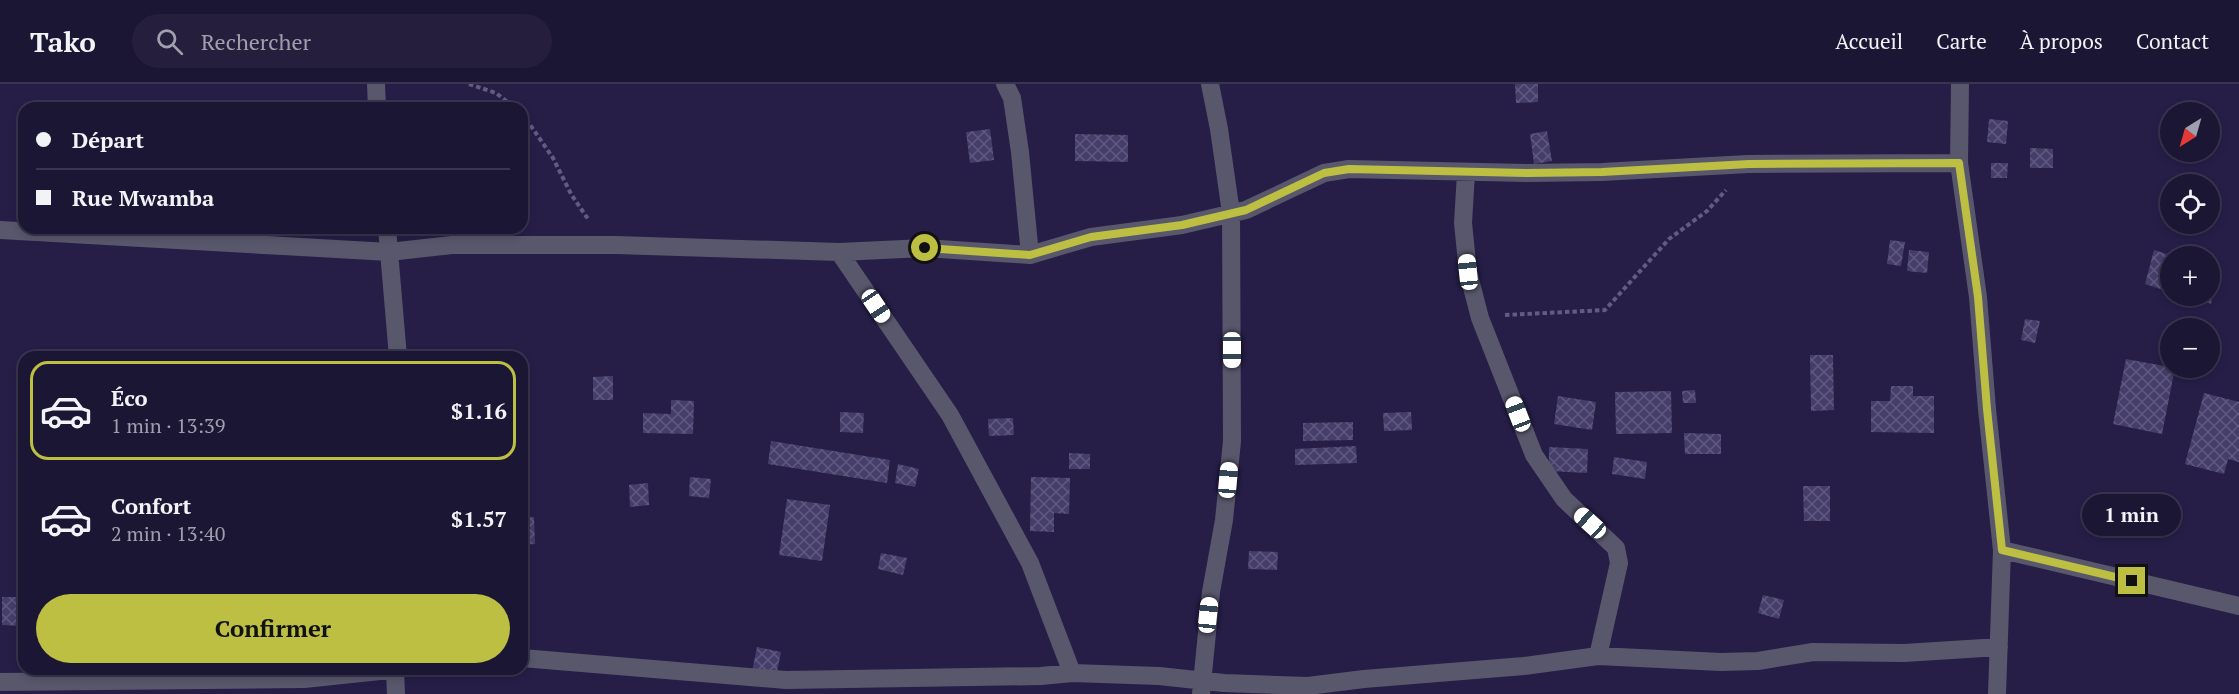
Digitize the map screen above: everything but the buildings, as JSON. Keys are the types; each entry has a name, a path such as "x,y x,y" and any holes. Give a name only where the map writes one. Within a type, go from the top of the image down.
{"street":[{"path":"375,84 376,102"},
{"path":"1005,84 1012,99 1030,255"},
{"path":"1201,688 1211,592 1224,520 1232,441 1231,213 1220,129 1210,84"},
{"path":"1959,84 1959,163 1978,297 2002,550 1996,694"},
{"path":"71,234 389,252 452,245 616,245 839,252 925,248 1030,255 1091,237 1182,225 1231,213 1257,205 1324,173 1349,169 1602,172 1749,164 1959,163"},
{"path":"1466,172 1463,223 1468,272 1480,318 1534,455 1563,499 1616,548 1619,563 1598,656"},
{"path":"0,230 18,231"},
{"path":"388,234 397,351"},
{"path":"839,252 950,415 1030,563 1072,673"},
{"path":"2002,550 2239,606"},
{"path":"528,658 786,680 1041,676 1072,673 1159,676 1201,688 1308,686 1364,679 1524,666 1598,656 1720,662 1758,661 1813,651 1904,653 1999,647"},
{"path":"0,682 304,679 345,675"},
{"path":"396,694 397,675"}],"path":[{"path":"469,84 496,93 507,102"},
{"path":"528,122 553,158 571,194 586,217 616,245"},
{"path":"1480,318 1605,310 1670,239 1707,211 1749,164"}],"route":[{"path":"925,248 1030,255 1091,237 1182,225 1246,210 1324,173 1349,169 1527,173 1602,172 1749,164 1959,163 1978,297 2002,550 2132,581"}]}
